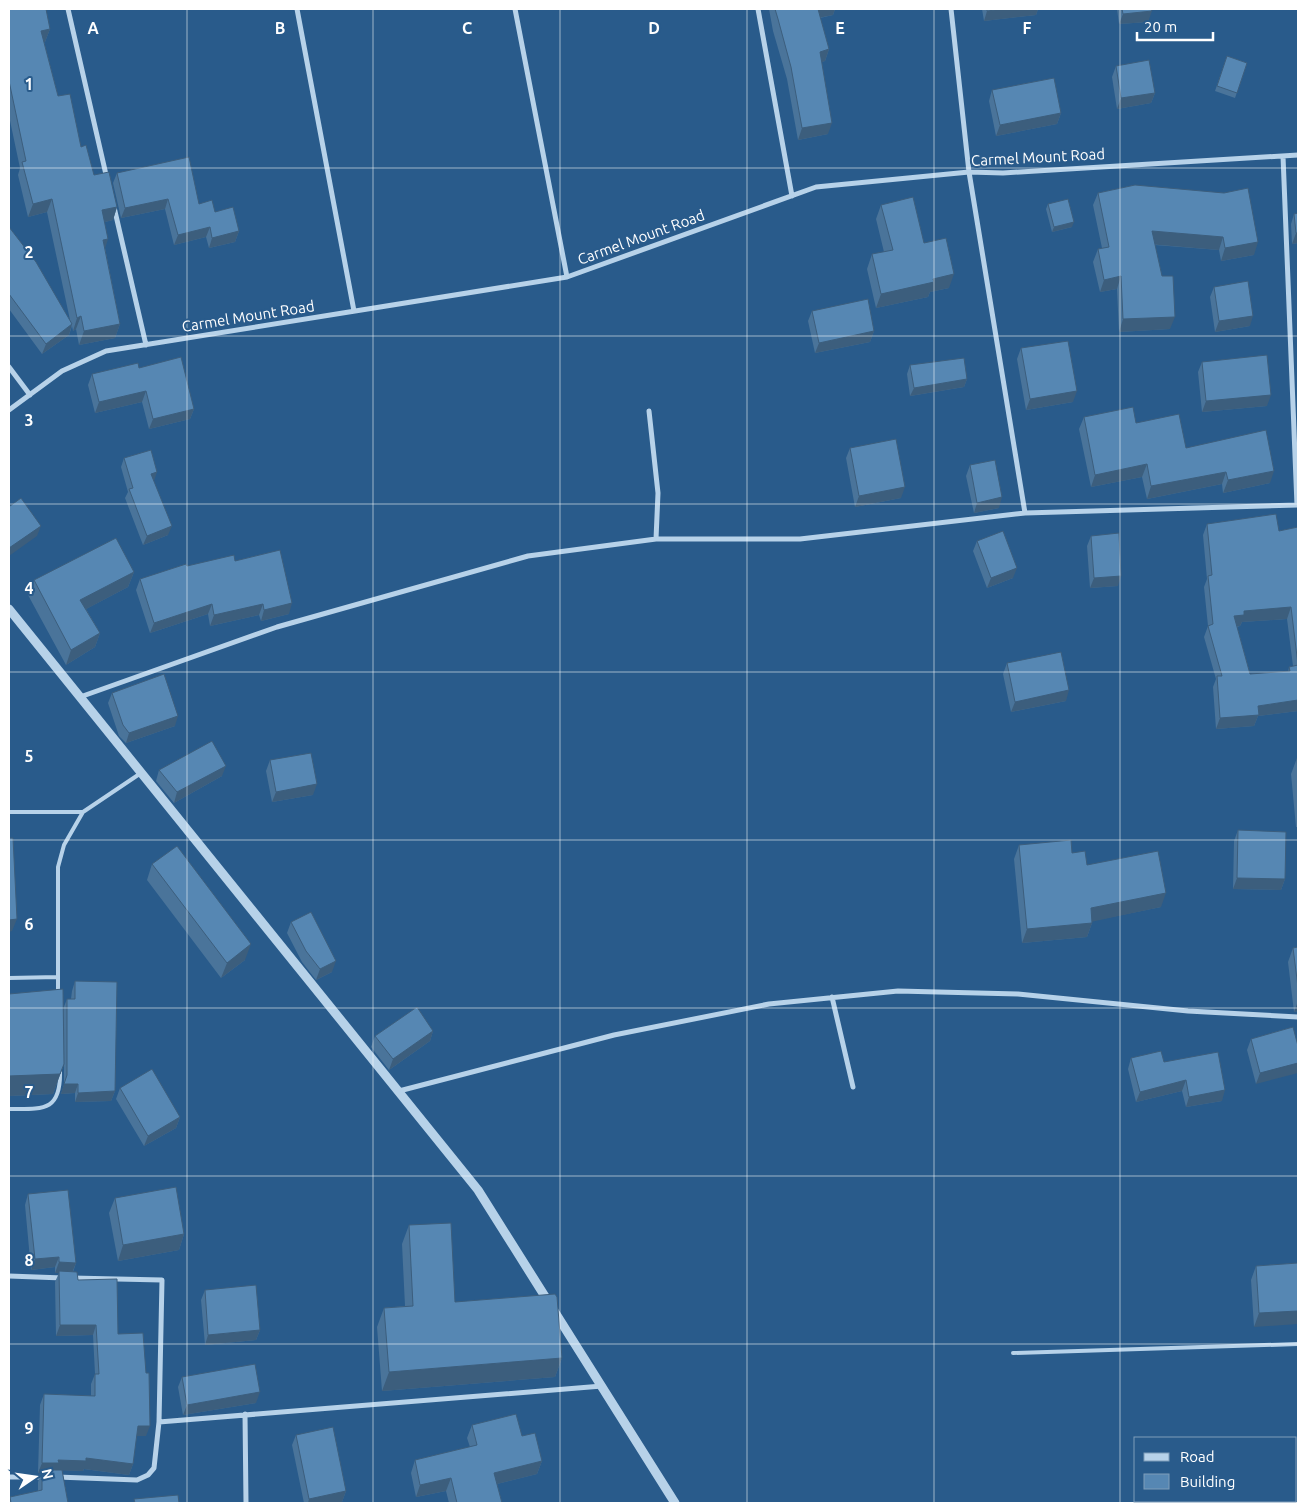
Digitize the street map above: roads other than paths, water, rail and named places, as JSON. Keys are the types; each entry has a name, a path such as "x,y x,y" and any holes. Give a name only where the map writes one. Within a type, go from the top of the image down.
{"street":[{"path":"68,9 108,182"},
{"path":"297,9 354,311"},
{"path":"516,9 567,277"},
{"path":"758,9 792,196"},
{"path":"951,9 969,172 1025,513"},
{"name":"Carmel Mount Road","path":"9,410 62,371 106,351 567,277 816,187 969,172 1013,172 1298,155"},
{"path":"80,697 277,627 528,556 656,539 800,540 1025,513 1298,505 1283,156"},
{"path":"112,201 146,345"},
{"path":"9,367 30,395"},
{"path":"649,411 658,493 656,539"},
{"path":"9,609 478,1190 675,1503"},
{"path":"398,1092 614,1035 768,1004 898,991 1018,994 1188,1011 1298,1017"},
{"path":"832,997 853,1086"},
{"path":"9,1276 162,1280 159,1422 154,1468 148,1476 137,1480 9,1477"},
{"path":"159,1422 602,1386"},
{"path":"245,1414 246,1503"}],"lane":[{"path":"58,996 58,867 64,845 83,812 141,773"},
{"path":"9,812 83,812"},
{"path":"9,978 58,977"},
{"path":"9,1109 46,1108 56,1100 60,1085 60,1065"},
{"path":"1013,1353 1298,1344"}]}
